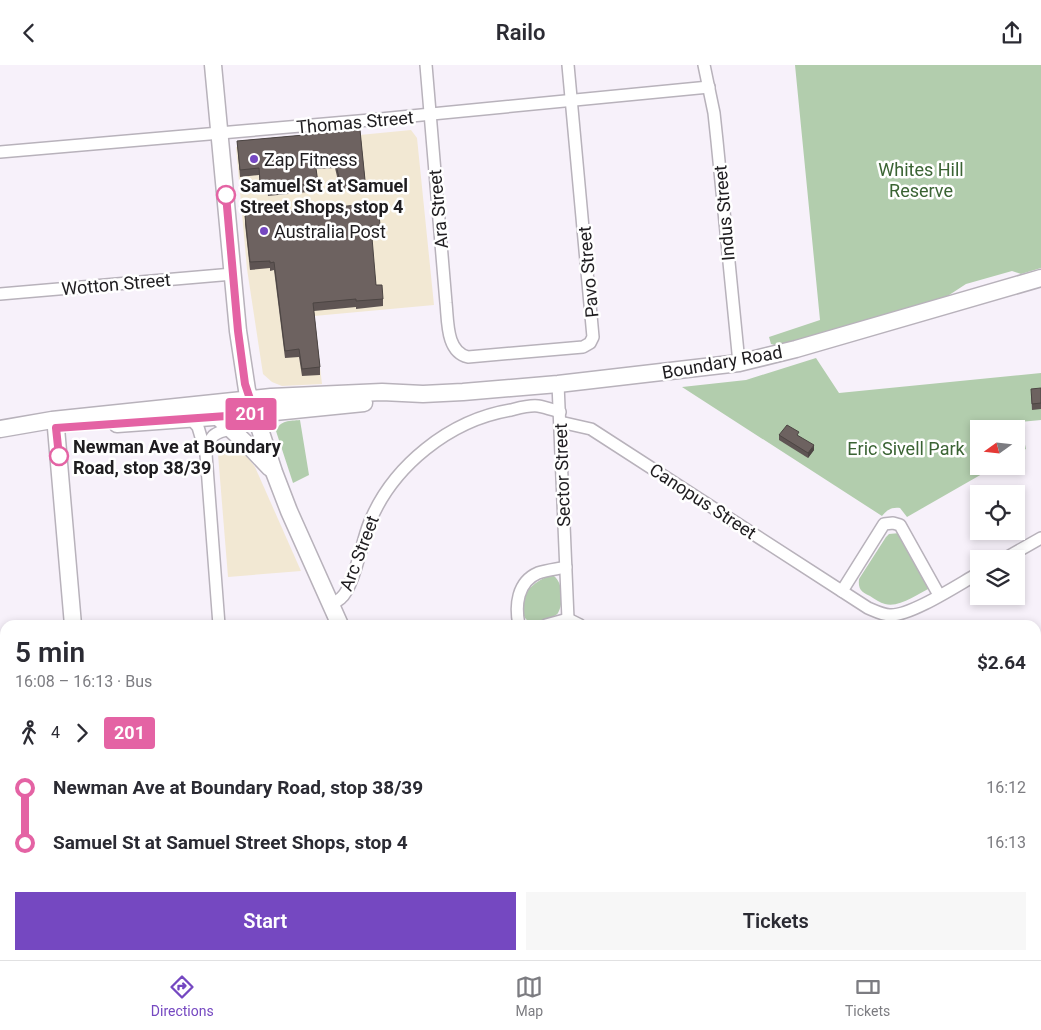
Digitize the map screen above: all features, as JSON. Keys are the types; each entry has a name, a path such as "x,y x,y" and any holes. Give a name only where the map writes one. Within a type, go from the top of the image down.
{"main road":[{"path":"213,65 238,331 245,384 289,511 338,620"},
{"name":"Boundary Road","path":"0,430 218,417 305,395 372,392 423,394 558,383 739,363 796,349 1041,277"},
{"name":"Boundary Road","path":"0,430 52,420 252,407"},
{"path":"218,417 252,448 274,472"},
{"path":"56,428 73,620"}],"street":[{"name":"Ara Street","path":"426,65 446,303 451,339 457,352"},
{"name":"Pavo Street","path":"457,352 468,357 583,347 590,343 594,330 568,65"},
{"name":"Indus Street","path":"704,65 717,141 739,363"},
{"name":"Thomas Street","path":"0,152 430,115 709,87"},
{"name":"Wotton Street","path":"0,295 233,274"},
{"name":"Sector Street","path":"558,383 568,619"},
{"name":"Arc Street","path":"332,604 342,598 350,583 369,523 376,510 389,488 419,454 463,426 497,412 537,406 560,417"},
{"name":"Canopus Street","path":"560,417 591,429 868,608 891,620 970,578"},
{"path":"191,419 198,427 206,454 219,620"},
{"path":"206,454 210,438 216,432 231,429"},
{"path":"842,591 884,525 893,523 900,525 940,595"},
{"path":"1020,550 1041,538"},
{"path":"519,620 517,600 522,586 538,573 566,567"}],"shaded area":[{"path":"411,130 417,138 434,305 314,316 322,384 282,386 272,382 263,374 247,269 236,147"},
{"path":"226,441 242,449 255,467 301,571 228,577 218,454"}],"green space":[{"name":"Whites Hill Reserve","path":"795,65 1041,65 1041,268 1021,274 1012,271 966,284 943,299 778,346 771,344 769,337 820,320"},
{"name":"Eric Sivell Park","path":"816,358 839,393 1041,373 1041,393 1031,394 1032,409 1041,409 1041,420 1025,422 1025,420 970,420 970,475 980,475 907,517 900,508 890,509 882,516 682,387 746,380"},
{"path":"300,420 309,475 293,483 276,431 283,423"},
{"path":"900,533 930,588 914,597 890,605 879,602 862,591 859,579 886,537 889,534"},
{"path":"548,576 554,576 557,579 562,593 560,609 556,615 549,618 527,620 523,613 523,602 530,588"}],"building":[{"path":"360,130 365,180 340,182 335,160 315,161 318,183 268,188 267,180 260,181 259,168 240,170 237,141"},
{"path":"284,203 285,212 378,203 380,225 371,226 376,285 382,285 383,299 356,301 356,299 313,303 320,367 302,369 299,349 285,351 274,262 250,262 245,216"},
{"path":"1041,388 1041,403 1032,404 1031,389"},
{"path":"787,425 799,432 797,435 814,445 808,453 779,435"}],"bus line":[{"name":"201","path":"59,456 56,428 255,414 245,384 238,331 226,195"}],"place":[{"name":"Zap Fitness","path":"254,159"},
{"name":"Samuel St at Samuel Street Shops, stop 4","path":"226,195"},
{"name":"Australia Post","path":"264,231"},
{"name":"Newman Ave at Boundary Road, stop 38/39","path":"59,456"}]}
